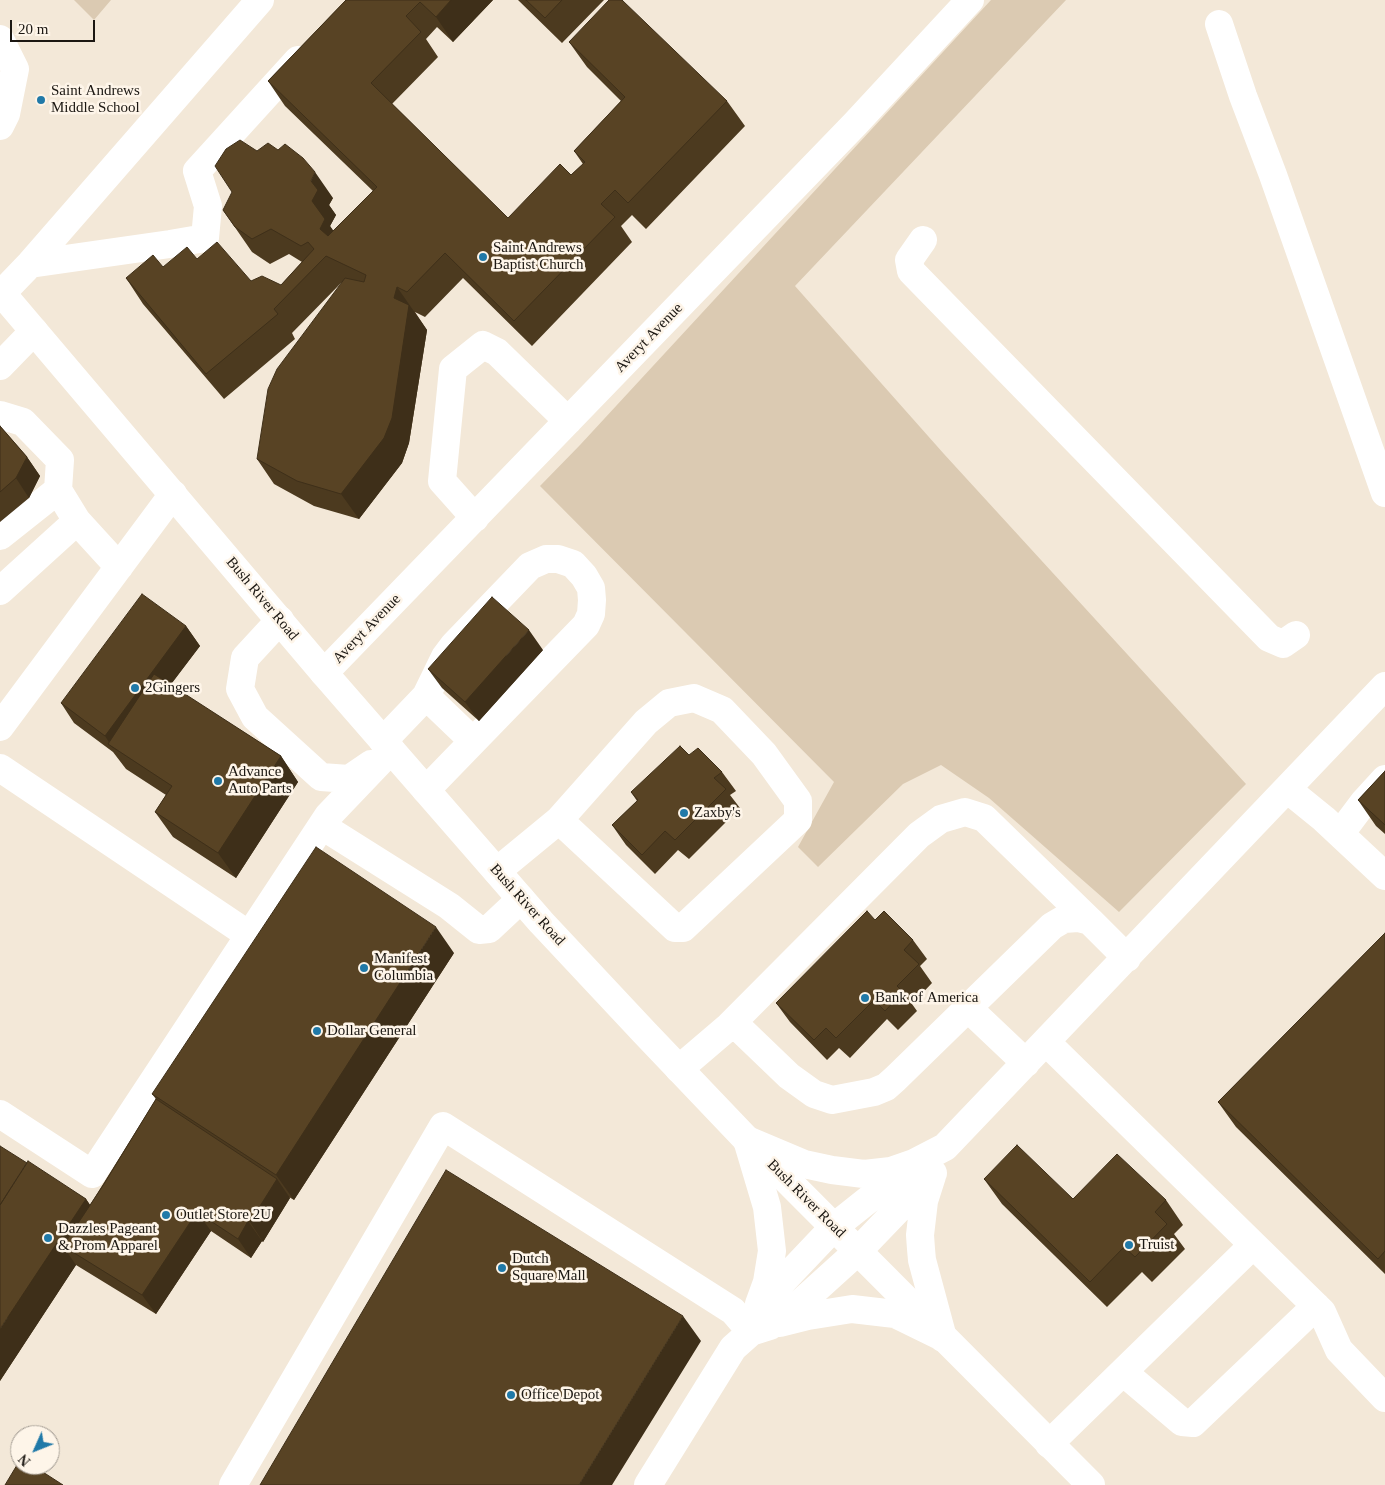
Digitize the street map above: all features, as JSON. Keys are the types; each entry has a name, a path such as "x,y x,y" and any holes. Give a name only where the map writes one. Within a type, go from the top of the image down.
{"street":[{"path":"1,292 30,264 260,0"},
{"name":"Averyt Avenue","path":"324,673 855,124 955,5"},
{"path":"1219,24 1385,493"},
{"path":"0,39 15,69 6,114 0,126"},
{"path":"30,264 206,238 208,206 197,171 314,43"},
{"path":"923,240 909,260 911,271 1269,638 1283,644 1296,635"},
{"name":"Bush River Road","path":"1,292 324,673 541,922 747,1140 1091,1485"},
{"path":"0,366 34,331"},
{"path":"475,518 442,481 453,369 483,345 497,352 568,421"},
{"path":"0,415 23,422 60,460 58,490 77,522 119,567"},
{"path":"0,536 58,490"},
{"path":"0,727 173,494"},
{"path":"0,591 77,522"},
{"path":"0,1114 92,1174 328,816 426,696 454,645 530,566 546,559 558,559 573,564 584,576 591,588 591,614 586,625 426,790"},
{"path":"280,620 245,658 240,689 255,716 321,777 349,779 387,746"},
{"path":"648,1485 733,1348 759,1324 795,1308 858,1251 923,1168 1127,958 1385,686"},
{"path":"426,696 472,741"},
{"path":"497,871 558,820 646,722 669,704 694,698 722,710 764,754 798,801 798,820 683,928 675,928 558,820"},
{"path":"0,768 249,935"},
{"path":"1340,834 1364,802 1385,779"},
{"path":"1287,788 1385,876"},
{"path":"679,1069 727,1028 919,835 941,819 965,812 984,818 1127,958"},
{"path":"322,826 449,906 478,930 489,930 521,898"},
{"path":"727,1028 739,1028 789,1076 814,1094 832,1100 874,1092 886,1087 904,1071 1052,926 1071,918 1090,921"},
{"path":"969,1009 1026,1063"},
{"path":"1046,1042 1322,1312 1339,1350 1385,1398"},
{"path":"233,1485 443,1126 733,1310 759,1324 852,1309 895,1314 943,1338"},
{"path":"747,1140 804,1164 832,1170 864,1174 923,1168"},
{"path":"747,1140 767,1207 772,1251 759,1324"},
{"path":"759,1324 778,1286 834,1227 923,1168"},
{"path":"923,1168 924,1200 920,1234 922,1260 943,1338"},
{"path":"1050,1444 1253,1244"},
{"path":"1123,1372 1182,1422 1193,1423 1316,1306"}],"shaded area":[{"path":"74,0 111,0 94,20"},
{"path":"991,0 1066,0 795,286 944,454 1246,784 1119,912 989,798 941,765 903,784 818,867 798,847 834,782 540,486"}],"building":[{"name":"Saint Andrews Baptist Church","path":"346,0 451,0 436,17 420,2 406,16 421,32 371,83 508,218 560,164 571,175 585,162 574,151 625,97 569,42 609,0 622,0 727,101 628,203 615,190 601,204 615,217 514,321 445,253 407,292 397,287 394,298 409,305 392,418 384,438 341,494 297,481 257,459 268,389 277,369 345,278 364,282 366,275 326,256 274,309 278,314 206,374 126,278 153,255 163,267 187,247 197,259 217,242 251,281 262,276 281,285 314,249 308,242 301,246 271,229 252,239 235,227 223,210 232,192 215,166 226,149 240,140 257,151 268,143 278,150 285,144 303,158 315,172 311,181 318,190 312,201 325,219 320,229 328,236 377,187 268,81"},
{"path":"526,0 562,0 545,18"},
{"path":"0,426 27,457 16,478 0,492"},
{"path":"142,594 186,626 105,736 61,703"},
{"path":"492,597 529,630 465,702 428,669"},
{"path":"154,674 281,756 218,853 155,812 172,786 108,744"},
{"path":"680,746 689,755 698,748 722,772 714,778 726,789 675,840 665,831 642,855 612,825 638,800 631,792"},
{"path":"1385,771 1385,825 1358,800"},
{"path":"316,847 436,927 276,1175 152,1094"},
{"path":"867,911 875,920 884,911 913,940 904,950 919,964 897,986 903,992 885,1011 874,1000 836,1038 826,1028 814,1040 776,1003"},
{"path":"1385,933 1385,1251 1378,1259 1218,1102"},
{"path":"156,1099 277,1179 238,1239 197,1212 142,1295 63,1246 104,1184"},
{"path":"1017,1145 1073,1199 1117,1154 1166,1200 1155,1212 1167,1224 1135,1257 1124,1247 1090,1282 984,1179"},
{"path":"0,1146 27,1163 0,1205"},
{"path":"28,1161 86,1199 0,1329 0,1205"},
{"name":"Dutch Square Mall","path":"446,1170 683,1316 579,1485 260,1485"},
{"path":"11,1475 48,1475 63,1485 5,1485"}],"place":[{"name":"Saint Andrews Middle School","path":"41,100"},
{"name":"Saint Andrews Baptist Church","path":"483,257"},
{"name":"2Gingers","path":"135,688"},
{"name":"Advance Auto Parts","path":"218,781"},
{"name":"Zaxby's","path":"684,813"},
{"name":"Manifest Columbia","path":"364,968"},
{"name":"Bank of America","path":"865,998"},
{"name":"Dollar General","path":"317,1031"},
{"name":"Outlet Store 2U","path":"166,1215"},
{"name":"Dazzles Pageant & Prom Apparel","path":"48,1238"},
{"name":"Truist","path":"1129,1245"},
{"name":"Dutch Square Mall","path":"502,1268"},
{"name":"Office Depot","path":"511,1395"}]}
